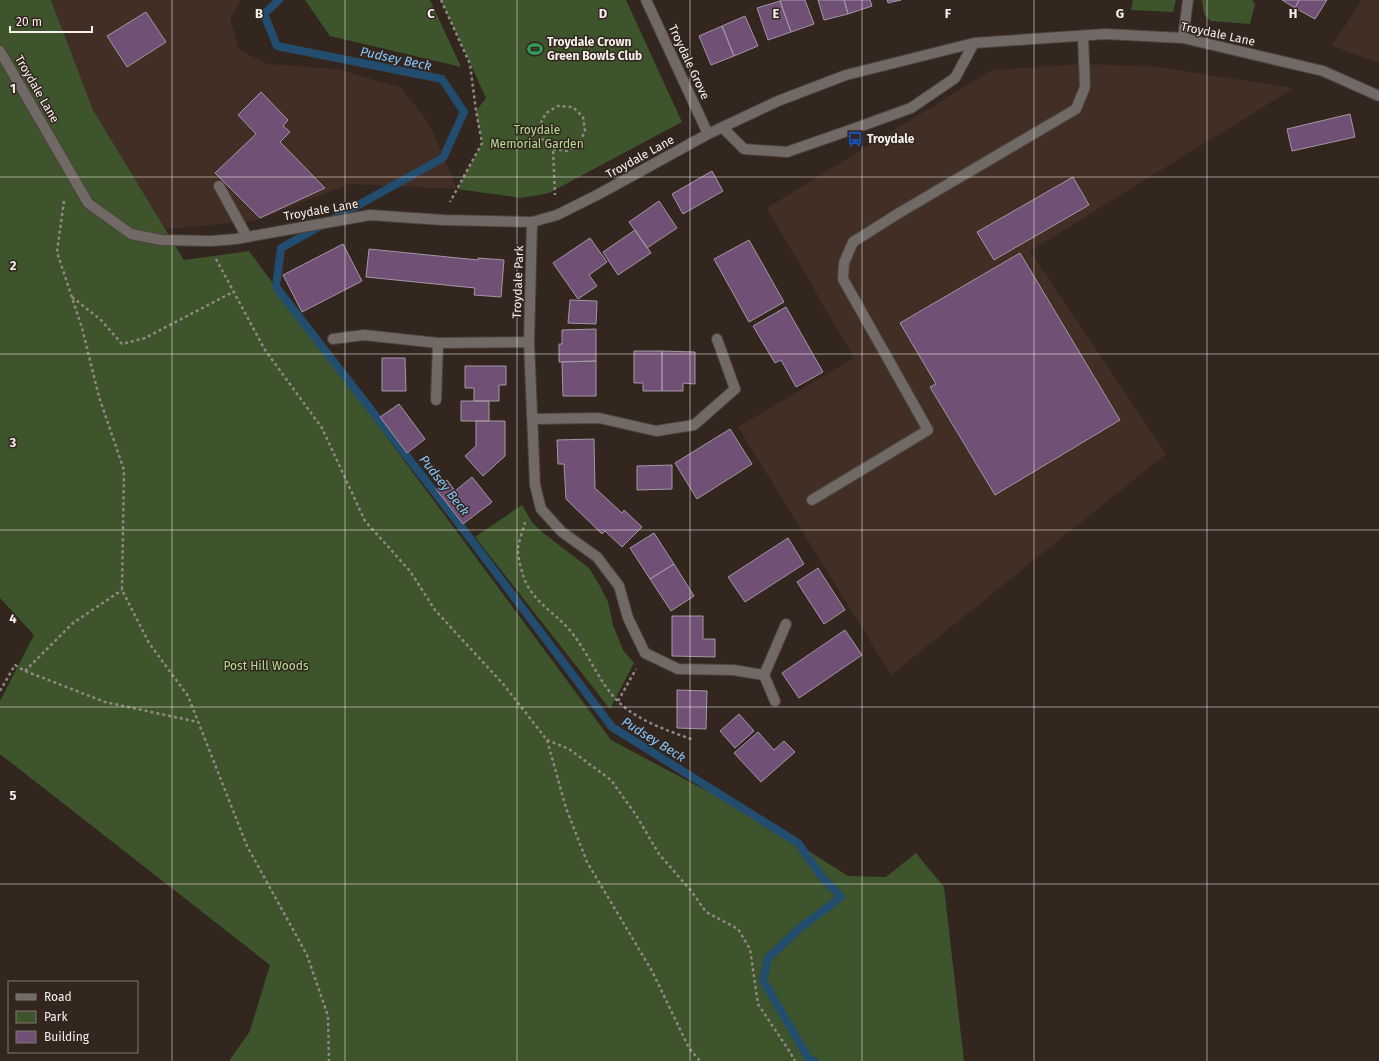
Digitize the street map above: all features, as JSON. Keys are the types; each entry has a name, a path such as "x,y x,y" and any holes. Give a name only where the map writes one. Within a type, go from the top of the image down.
{"street":[{"name":"Troydale Grove","path":"646,0 708,134"},
{"path":"1183,38 1188,0"},
{"name":"Troydale Lane","path":"0,51 88,203 131,234 161,240 211,241 247,237 370,215 443,220 532,222 556,215 599,194 708,134 778,101 846,75 974,42 1105,34 1183,38 1323,71 1379,96"},
{"path":"812,500 928,430 843,279 844,264 853,242 899,213 1076,109 1085,87 1083,36"},
{"path":"723,128 744,149 787,152 846,132 911,108 955,78 974,42"},
{"path":"220,186 247,237"},
{"name":"Troydale Park","path":"532,222 529,342 535,485 541,509 562,532 597,557 620,586 628,618 645,653"},
{"path":"333,339 364,334 438,343 529,342"},
{"path":"532,419 599,418 656,431 694,425 735,389 717,339"},
{"path":"436,400 438,343"},
{"path":"775,701 764,675 786,624"},
{"path":"645,653 678,669 733,670 764,675"}],"path":[{"path":"441,0 470,64 482,144 452,198 443,220"},
{"path":"553,149 567,151 579,144 585,131 583,117 572,107 558,106 546,113 540,125 542,139 553,149 556,215"},
{"path":"68,169 57,252 82,328 99,397 124,470 122,590 149,643 188,696 247,846 307,955 328,1016 329,1061"},
{"path":"216,262 265,350 322,428 365,521 410,571 434,610 504,685 547,740 566,808 587,862 652,971 689,1048 700,1061"},
{"path":"71,297 101,320 122,344 145,338 233,292"},
{"path":"541,509 526,520 518,551 523,576 532,593 545,608 566,625 611,694 624,707 646,720 694,740"},
{"path":"25,671 73,623 122,590"},
{"path":"618,701 645,653"},
{"path":"0,690 15,665 25,671 105,702 198,722"},
{"path":"547,740 569,749 611,780 636,815 659,854 692,892 706,912 738,930 750,949 758,1004 795,1061"}],"shaded area":[{"path":"51,0 241,0 230,18 239,50 268,64 337,69 402,88 431,127 457,189 349,184 254,221 165,229 93,110"},
{"path":"1362,0 1379,0 1379,63 1332,46"},
{"path":"1086,64 1157,67 1294,88 1030,251 1166,454 891,675 738,427 854,358 767,208 992,70"}],"green space":[{"name":"Post Hill Woods","path":"0,0 51,0 93,110 184,260 249,251 611,740 750,814 848,876 886,877 916,853 944,887 964,1061 229,1061 250,1031 270,965 0,754 0,701 34,635 0,598"},
{"path":"305,0 430,0 461,67 330,36"},
{"name":"Troydale Memorial Garden","path":"441,0 626,0 682,122 549,193 522,198 457,189 482,144 476,111 486,98"},
{"path":"1133,0 1176,0 1173,12 1131,10"},
{"path":"1202,0 1252,0 1255,4 1250,24 1211,21 1204,14"},
{"path":"522,505 532,522 542,532 589,568 608,602 613,625 623,650 634,663 610,709 475,537"}],"building":[{"path":"805,0 814,24 791,32 780,1"},
{"path":"818,0 844,0 848,14 824,20"},
{"path":"844,0 870,0 872,6 848,14"},
{"path":"887,0 901,0 888,3"},
{"path":"1282,0 1299,0 1295,8"},
{"path":"1299,0 1327,0 1315,19 1295,8"},
{"path":"780,1 791,32 768,40 757,8"},
{"path":"146,12 166,42 127,67 107,36"},
{"path":"745,16 758,46 734,56 722,26"},
{"path":"722,26 734,56 711,65 699,36"},
{"path":"261,92 288,120 283,126 290,132 280,142 325,188 260,218 215,173 256,134 238,115"},
{"path":"1350,114 1355,137 1292,151 1287,129"},
{"path":"712,171 723,191 683,214 672,194"},
{"path":"1073,177 1089,205 994,260 977,232"},
{"path":"659,201 677,228 647,248 629,222"},
{"path":"635,230 651,253 618,275 603,252"},
{"path":"590,238 607,262 589,275 597,286 578,299 553,263"},
{"path":"749,240 784,302 749,322 714,259"},
{"path":"343,244 362,281 302,312 283,275"},
{"path":"369,249 478,260 478,258 504,260 501,297 474,295 475,288 366,277"},
{"path":"1020,253 1120,420 995,495 930,387 936,384 900,323"},
{"path":"570,300 597,301 596,324 568,323"},
{"path":"786,307 823,372 796,387 781,360 775,363 753,326"},
{"path":"596,329 596,361 559,362 559,344 562,344 562,330"},
{"path":"634,351 662,351 662,391 643,391 643,383 634,383"},
{"path":"662,351 695,352 695,384 683,383 683,391 662,391"},
{"path":"382,358 405,358 406,391 382,391"},
{"path":"596,361 596,396 563,396 562,362"},
{"path":"465,366 506,366 506,385 499,385 499,401 474,401 474,388 465,388"},
{"path":"461,401 489,401 489,421 461,421"},
{"path":"399,404 425,439 407,453 380,417"},
{"path":"476,421 505,421 505,456 483,476 465,456 476,446"},
{"path":"730,429 752,464 697,499 675,463"},
{"path":"594,439 595,488 622,513 624,510 642,527 622,547 605,531 602,534 566,499 564,464 558,464 557,440"},
{"path":"672,465 672,489 637,490 637,466"},
{"path":"472,477 492,502 463,524 436,489 447,480 455,491"},
{"path":"654,533 674,564 650,579 630,548"},
{"path":"788,538 804,564 745,602 728,577"},
{"path":"674,564 694,596 671,611 650,579"},
{"path":"818,568 845,610 824,624 797,582"},
{"path":"672,616 703,616 703,639 715,639 715,657 672,656"},
{"path":"845,630 862,655 799,698 782,673"},
{"path":"677,690 707,691 706,729 677,728"},
{"path":"739,714 754,731 735,748 720,731"},
{"path":"758,732 774,750 784,741 795,752 761,782 734,753"}],"waterway":[{"name":"Pudsey Beck","path":"279,0 264,14 277,46 442,79 464,112 443,158 281,248 276,287 457,521 612,727 798,843 822,877 841,897 800,928 768,958 763,980 809,1059 814,1061"}],"place":[{"name":"Troydale Crown Green Bowls Club","path":"535,49"},
{"name":"Troydale","path":"855,139"}]}
